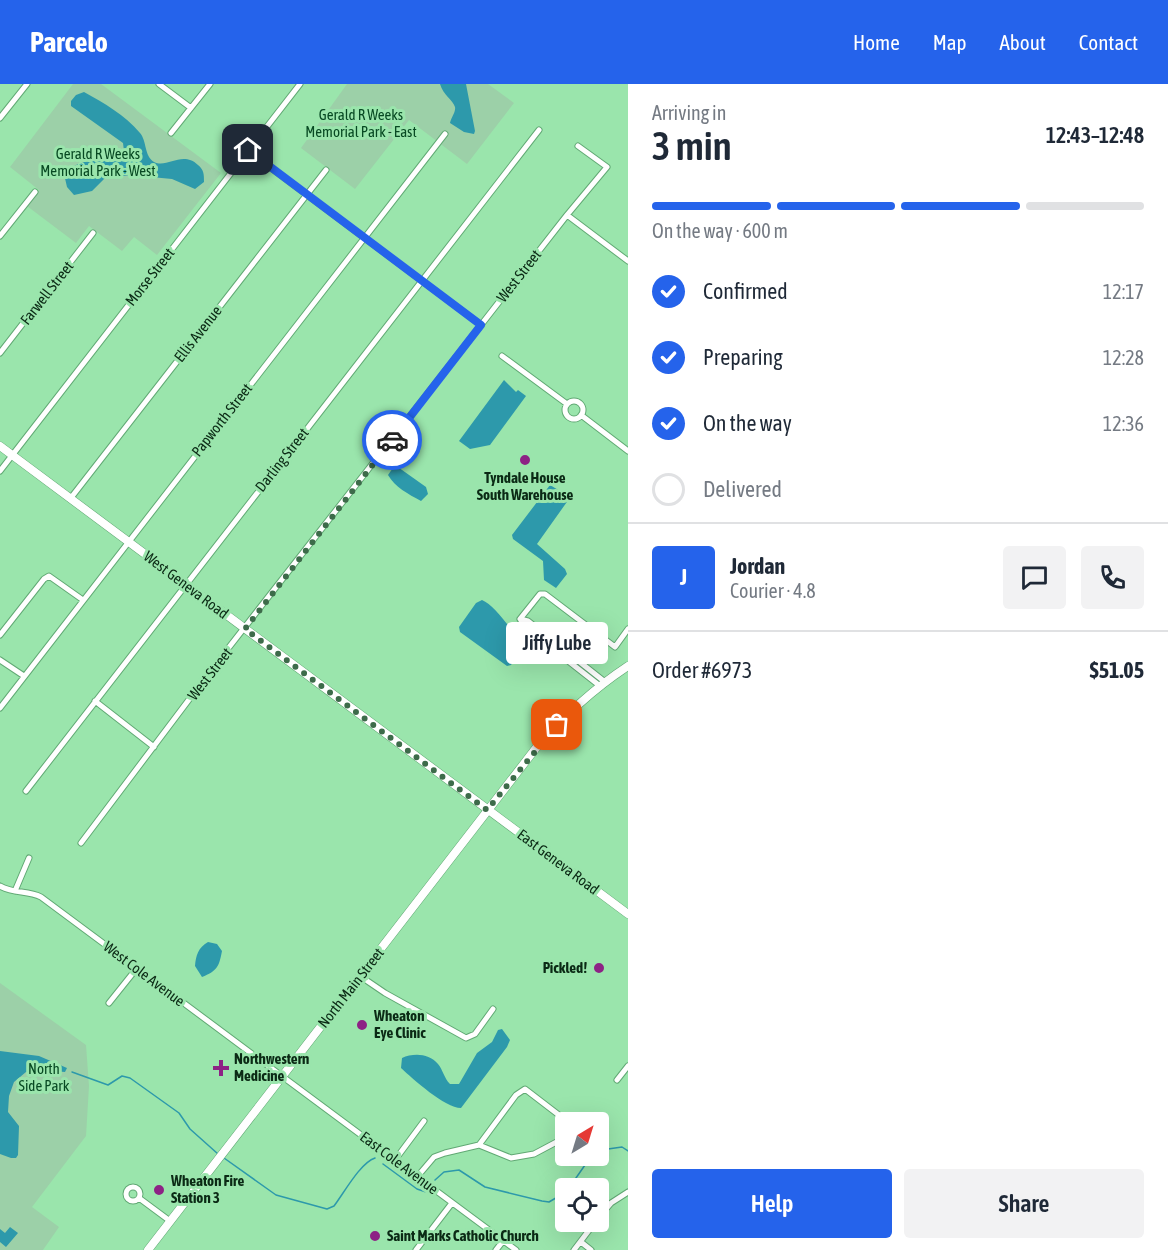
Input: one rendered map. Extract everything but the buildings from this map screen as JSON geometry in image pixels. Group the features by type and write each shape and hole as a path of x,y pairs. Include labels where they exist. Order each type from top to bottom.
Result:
{"main road":[{"name":"West Geneva Road","path":"0,446 487,810"},
{"name":"North Main Street","path":"148,1250 487,810 557,725 603,684 628,666"},
{"name":"East Geneva Road","path":"487,810 628,914"}],"street":[{"path":"0,118 27,84"},
{"path":"159,84 191,108"},
{"path":"171,133 210,84"},
{"name":"Morse Street","path":"0,471 300,84"},
{"name":"Darling Street","path":"26,791 539,130"},
{"name":"Papworth Street","path":"0,708 445,134"},
{"name":"West Street","path":"81,843 212,669 567,215 607,168 578,146"},
{"path":"248,150 481,325"},
{"name":"Ellis Avenue","path":"70,498 326,170"},
{"path":"0,236 35,192"},
{"path":"567,215 628,261"},
{"name":"Farwell Street","path":"0,353 93,233"},
{"path":"502,356 567,404"},
{"path":"572,401 580,404 583,410 581,415 573,419 568,417 564,412 567,404 572,401"},
{"path":"581,415 628,451"},
{"path":"0,634 44,579 49,576 83,600"},
{"path":"603,684 528,621 520,620 540,594 544,594 615,647 628,629"},
{"path":"0,660 24,676"},
{"path":"96,701 154,747"},
{"path":"15,891 29,858"},
{"name":"West Cole Avenue","path":"0,886 41,897 282,1076"},
{"path":"109,1003 137,968"},
{"path":"360,976 385,993 466,1038 475,1034 493,1009"},
{"path":"617,1080 628,1066"},
{"name":"East Cole Avenue","path":"282,1076 516,1250"},
{"path":"479,1145 516,1095 525,1089 555,1112"},
{"path":"395,1160 424,1121"},
{"path":"417,1177 437,1156 479,1145 511,1158 534,1154 555,1143"},
{"path":"609,1205 628,1192"},
{"path":"139,1198 170,1221"},
{"path":"416,1250 452,1203"},
{"path":"574,1250 588,1232"},
{"path":"496,1250 503,1241"},
{"path":"581,1242 591,1250"}],"green space":[{"name":"Gerald R Weeks Memorial Park - West","path":"73,84 101,84 221,173 157,255 134,237 122,251 89,226 76,243 27,206 39,190 10,167"},
{"name":"Gerald R Weeks Memorial Park - East","path":"347,84 488,84 514,103 467,164 409,120 355,189 301,148"},
{"name":"North Side Park","path":"0,983 86,1045 89,1086 86,1136 32,1207 59,1227 43,1250 0,1250"}],"water":[{"path":"440,84 466,84 474,134 464,132 450,123 455,107"},
{"path":"84,92 114,110 134,127 142,136 149,156 154,162 159,164 180,159 192,161 203,170 204,182 195,189 172,179 130,175 105,178 92,191 74,195 67,187 64,174 83,162 119,158 124,151 123,143 71,106 71,101 76,95"},
{"path":"504,380 516,392 518,390 526,396 490,445 470,449 459,441"},
{"path":"395,465 426,487 428,494 421,501 402,490 388,475"},
{"path":"550,485 569,499 537,544 565,569 567,574 556,588 544,580 543,561 513,539 512,535"},
{"path":"482,600 498,613 524,644 511,665 507,666 460,632 459,627 476,603"},
{"path":"208,942 217,944 222,951 216,968 202,977 195,966 196,958 200,949"},
{"path":"502,1029 510,1040 507,1047 461,1108 454,1107 438,1098 401,1068 402,1058 411,1055 426,1056 438,1064 450,1084 459,1084 477,1053 492,1042 498,1030"},
{"path":"0,1051 39,1056 67,1068 65,1072 41,1070 26,1072 14,1082 9,1096 8,1112 19,1126 16,1158 0,1154"},
{"path":"10,1227 18,1233 6,1247 0,1242 0,1229 5,1233"}],"waterway":[{"path":"72,1072 108,1085 122,1076 130,1078 179,1113 190,1129 218,1154"},
{"path":"609,1149 622,1147 628,1151"},
{"path":"224,1158 276,1195 327,1209 334,1206 358,1172 375,1158"},
{"path":"383,1164 417,1189 426,1192"},
{"path":"576,1178 584,1166"},
{"path":"435,1180 444,1172 459,1170 485,1187 542,1201 549,1202 555,1198"}],"way so far":[{"path":"392,440 245,629 487,810 557,725"}],"place":[{"name":"Tyndale House South Warehouse","path":"525,460"},
{"name":"Jiffy Lube","path":"557,725"},
{"name":"Pickled!","path":"599,968"},
{"name":"Wheaton Eye Clinic","path":"362,1025"},
{"name":"Northwestern Medicine","path":"221,1068"},
{"name":"Wheaton Fire Station 3","path":"159,1190"},
{"name":"Saint Marks Catholic Church","path":"375,1236"}],"route":[{"path":"248,150 481,325 392,440"}]}
